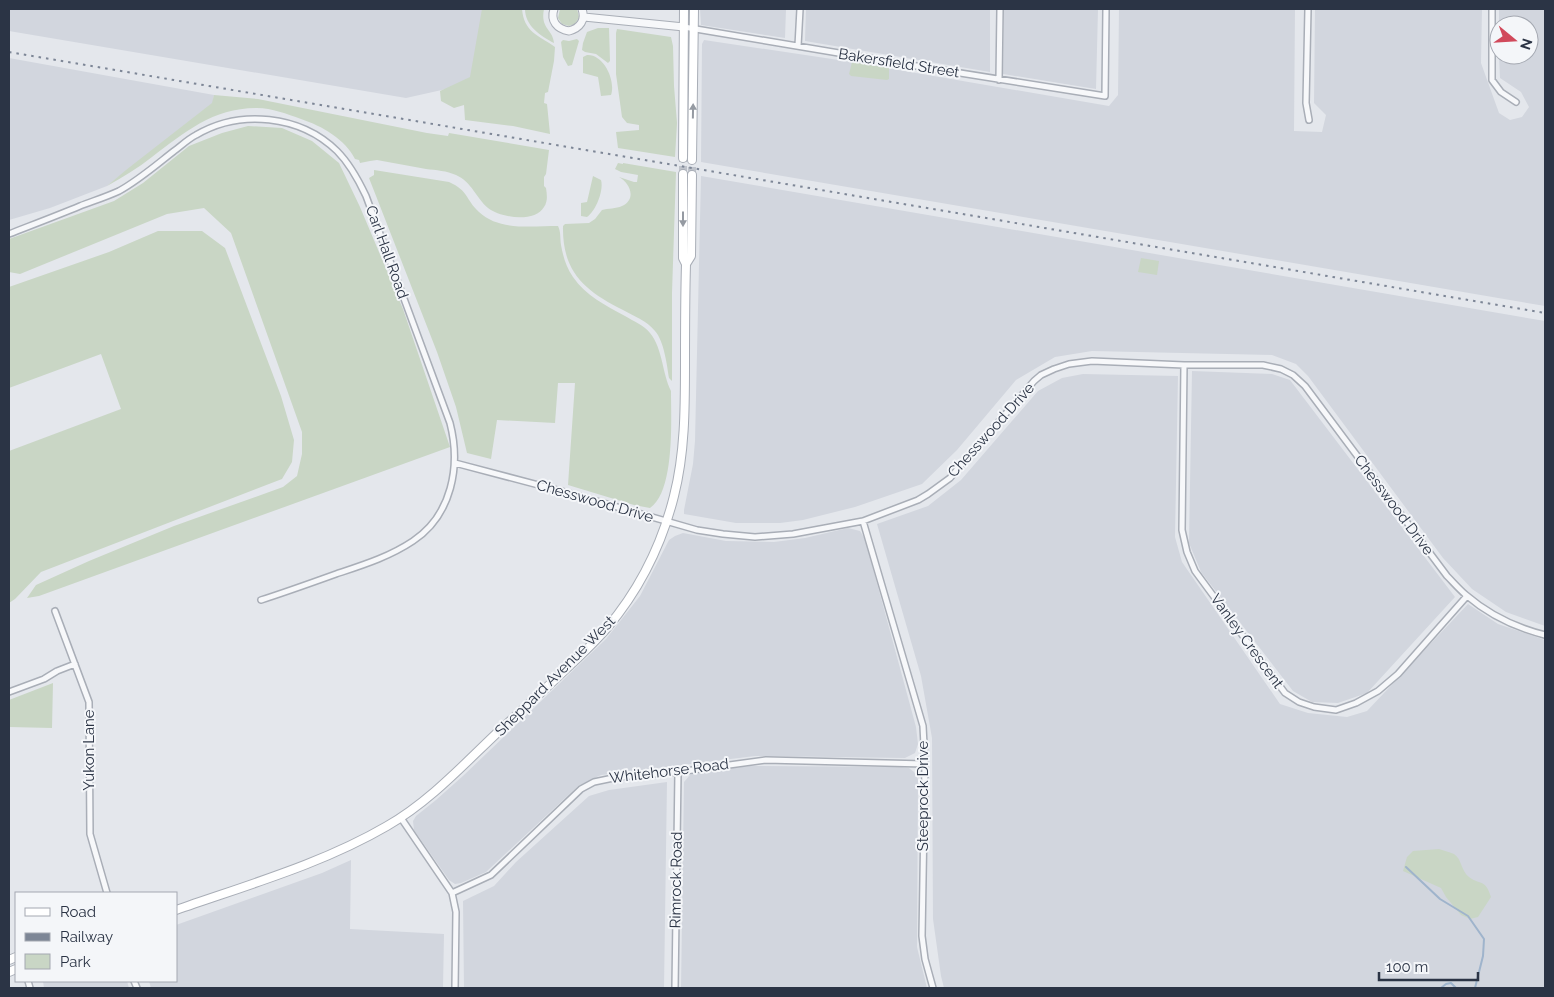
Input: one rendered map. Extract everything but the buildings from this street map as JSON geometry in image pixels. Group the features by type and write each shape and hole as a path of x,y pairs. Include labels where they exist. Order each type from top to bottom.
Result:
{"main road":[{"path":"683,158 684,9"},
{"path":"692,160 694,9"},
{"name":"Sheppard Avenue West","path":"178,909 313,862 355,844 401,818 459,770 606,629 641,579 666,522 680,460 685,408 686,264 683,258 683,174"},
{"name":"Sheppard Avenue West","path":"686,264 691,256 692,176"}],"street":[{"path":"554,9 552,13 555,24 563,30 574,30 582,23 584,17 582,9"},
{"path":"798,46 800,9"},
{"path":"999,80 1000,9"},
{"name":"Bakersfield Street","path":"684,26 999,80 1105,96 1106,9"},
{"path":"1308,9 1306,103 1309,120"},
{"path":"1492,9 1492,80 1501,92 1516,102"},
{"path":"584,17 684,26"},
{"name":"Carl Hall Road","path":"9,234 117,192 142,176 194,136 221,124 239,120 258,119 282,122 307,131 330,145 353,171 366,196 450,423 455,447 455,464 450,489 443,507 430,526 413,541 373,562 261,600"},
{"name":"Chesswood Drive","path":"455,464 564,492 697,530 755,537 793,534 863,521 918,500 945,482 1034,381 1041,375 1054,369 1069,364 1092,362 1263,365 1281,369 1293,375 1305,386 1447,576 1466,596 1511,623 1545,634"},
{"name":"Vanley Crescent","path":"1184,365 1182,530 1187,552 1195,571 1285,693 1299,702 1314,707 1336,710 1356,703 1378,691 1398,674 1466,596"},
{"name":"Steeprock Drive","path":"863,521 920,715 924,735 922,936 925,960 934,988"},
{"name":"Yukon Lane","path":"55,611 88,702 90,828 94,852 107,892"},
{"path":"9,692 74,664"},
{"name":"Whitehorse Road","path":"452,894 490,875 581,789 588,784 602,780 766,760 925,764"},
{"name":"Rimrock Road","path":"675,988 678,772"},
{"path":"401,818 452,894 456,912 455,988"}],"shaded area":[{"path":"9,9 485,9 473,83 406,98 9,31"},
{"path":"700,9 786,9 785,38 701,25"},
{"path":"806,9 990,9 990,72 805,41"},
{"path":"1004,9 1098,9 1096,89 1003,74"},
{"path":"1119,9 1295,9 1294,131 1322,132 1326,115 1314,103 1315,9 1482,9 1481,63 1499,113 1510,120 1522,117 1529,107 1521,92 1500,78 1499,65 1539,65 1539,15 1499,15 1499,9 1545,9 1545,306 701,162 702,44 704,40 852,62 1109,106 1118,95"},
{"path":"9,58 214,95 213,103 107,186 50,208 9,220"},
{"path":"701,176 1545,321 1545,626 1506,612 1472,589 1443,558 1308,376 1296,364 1272,355 1092,351 1055,357 1016,380 957,450 922,484 855,507 803,520 780,523 736,523 684,514 695,441"},
{"path":"1192,371 1272,374 1290,380 1455,597 1367,693 1338,703 1312,702 1293,691 1201,572 1189,543"},
{"path":"1083,374 1178,376 1175,537 1182,562 1280,704 1308,713 1347,717 1367,711 1468,604 1498,624 1545,640 1545,988 944,988 933,919 932,738 921,676 877,524 928,506 961,480 1038,391 1062,378"},
{"path":"848,528 860,531 865,539 916,727 918,744 915,753 905,758 755,756 601,775 578,786 486,872 461,883 455,884 449,880 414,830 413,821 416,816 464,775 606,639 640,596 669,540 683,533 726,541 774,542 805,538"},
{"path":"750,766 900,767 909,768 914,772 918,779 917,947 927,988 681,988 684,782 690,775 695,773"},
{"path":"667,782 664,988 464,988 463,901 494,886 516,862 589,796 609,790"},
{"path":"351,860 350,929 444,934 443,988 151,988 149,982 178,982 178,924 322,873"},
{"path":"43,982 127,982 129,988 44,988"}],"green space":[{"path":"482,9 522,9 523,17 529,28 555,47 548,92 545,93 544,103 547,104 550,134 513,126 465,120 464,105 454,108 441,101 440,91 470,77"},
{"path":"525,9 544,9 545,25 554,43 535,30 528,21"},
{"path":"560,9 577,9 579,17 575,24 569,26 562,24 558,18"},
{"path":"598,28 609,28 610,61 608,63 596,54 582,50 587,32"},
{"path":"617,29 671,37 677,123 675,157 618,148 616,132 639,130 639,125 627,123 622,117 616,74"},
{"path":"577,39 579,41 572,65 568,66 563,57 561,42 563,40"},
{"path":"587,55 599,59 607,69 612,83 611,95 601,96 598,77 583,73 583,57"},
{"path":"852,62 889,68 889,79 851,76 849,74"},
{"path":"214,95 258,99 427,133 448,136 449,133 549,150 544,177 544,186 547,193 546,202 540,212 526,217 501,214 488,208 470,186 456,175 377,160 360,163 339,139 325,129 285,113 257,108 227,112 200,123 136,169 107,186 212,103"},
{"path":"248,126 282,128 312,141 339,163 360,207 403,309 450,447 39,596 27,598 36,585 89,561 174,526 283,487 297,476 302,454 302,432 231,233 204,208 167,214 20,274 9,272 9,239 114,201 143,183 189,146 222,133"},
{"path":"618,163 676,172 672,293 672,381 669,378 663,347 652,327 609,303 587,287 578,278 567,256 563,226 565,224 589,223 602,210 620,207 627,203 631,195 629,187 619,177 637,182 638,175 615,169"},
{"path":"374,170 449,182 464,192 479,212 496,222 527,227 558,226 565,261 578,284 596,300 648,330 658,346 671,391 671,436 668,471 658,499 650,508 568,485 575,383 558,383 555,423 497,420 491,459 467,453 456,407 437,352 369,178 374,175"},
{"path":"593,176 601,180 600,195 590,214 587,217 581,216 581,203 587,202"},
{"path":"158,231 202,231 225,248 281,396 294,440 292,462 282,479 41,572 9,603 9,451 121,409 101,354 9,388 9,287 109,252"},
{"path":"1141,258 1159,261 1157,275 1138,272"},
{"path":"53,683 52,728 9,727 9,700"},
{"path":"1439,849 1457,856 1464,872 1473,880 1487,887 1491,897 1478,917 1470,919 1461,915 1441,888 1403,871 1407,857 1413,851"}],"waterway":[{"path":"1406,867 1440,899 1468,916 1484,939 1483,956 1475,988"},
{"path":"1441,988 1451,983 1456,988"}],"tunnel":[{"path":"683,158 683,174"},
{"path":"692,160 692,175"}],"railway":[{"path":"9,52 1545,313"}]}
